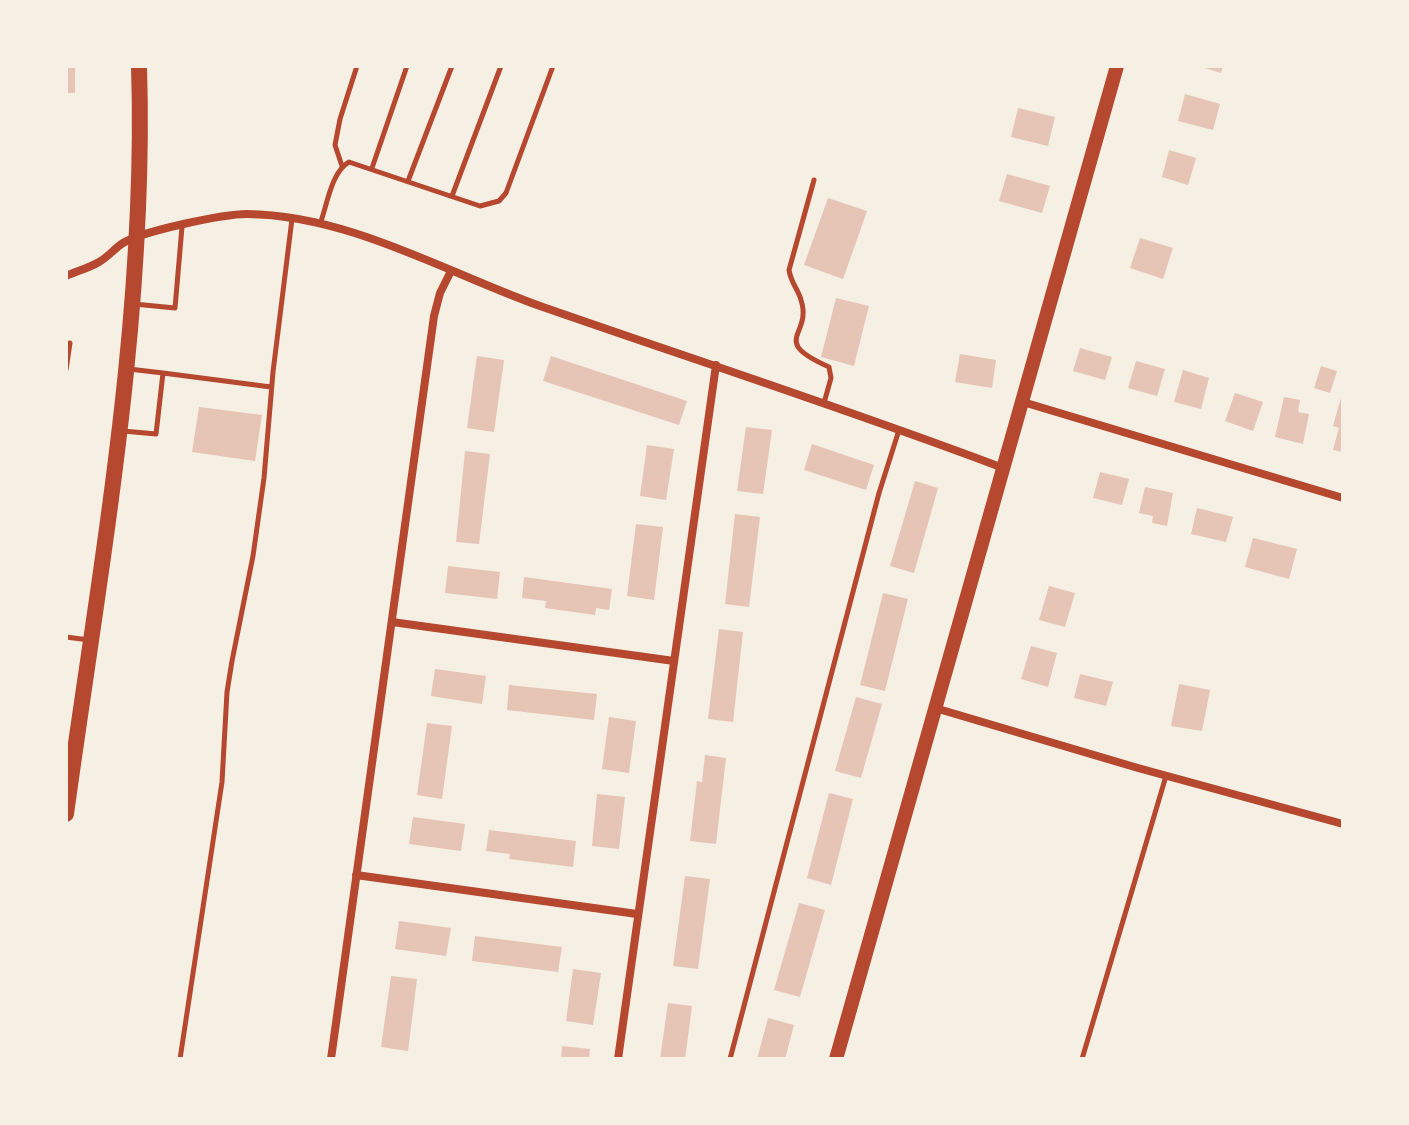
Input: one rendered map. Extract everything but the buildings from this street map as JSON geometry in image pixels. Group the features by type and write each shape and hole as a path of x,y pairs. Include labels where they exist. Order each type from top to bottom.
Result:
{"main road":[{"path":"66,814 127,369 138,237 139,66"}],"street":[{"path":"836,1059 1117,66"},
{"path":"66,276 100,261 124,243 138,237 213,217 244,214 292,219 360,235 537,305 899,429 1003,468"},
{"path":"331,1059 434,316 440,293 451,271"},
{"path":"618,1059 716,365"},
{"path":"1023,402 1343,498"},
{"path":"392,622 674,661"},
{"path":"935,708 1343,824"},
{"path":"356,875 637,914"}],"lane":[{"path":"320,225 342,166 335,145 357,66"},
{"path":"372,168 407,66"},
{"path":"408,181 452,66"},
{"path":"452,196 501,66"},
{"path":"342,166 356,163 480,206 491,205 506,193 553,66"},
{"path":"814,180 789,270 803,312 796,339 799,349 806,357 829,367 831,378 824,403"},
{"path":"180,1059 222,782 227,692 253,556 264,478 271,387 292,219"},
{"path":"133,304 175,308 182,227"},
{"path":"66,344 70,343 66,370"},
{"path":"127,369 271,387"},
{"path":"119,430 156,434 163,373"},
{"path":"730,1059 879,493 899,429"},
{"path":"66,637 90,640"},
{"path":"1082,1059 1166,775"}]}
